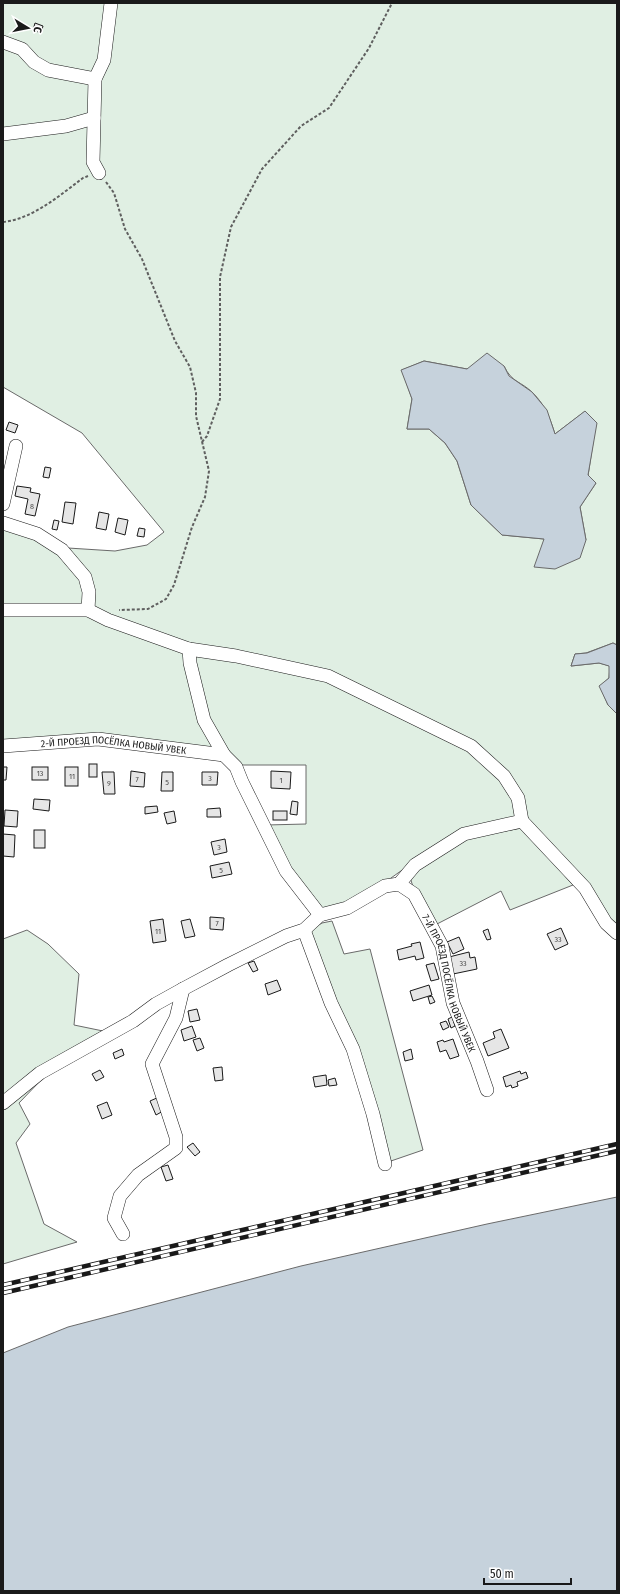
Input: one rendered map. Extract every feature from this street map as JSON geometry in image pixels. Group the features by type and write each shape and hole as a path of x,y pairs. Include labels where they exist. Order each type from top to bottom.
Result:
{"street":[{"path":"99,173 93,162 95,80 104,60 111,3"},
{"path":"3,42 22,49 34,62 48,70 95,80"},
{"path":"3,134 66,126 94,118"},
{"path":"3,504 16,446"},
{"path":"3,523 37,534 62,550 85,577 88,592 88,610"},
{"path":"3,610 88,610 108,620 189,649 236,656 328,676 471,746 504,776 518,798 522,821 585,888 606,923 617,933"},
{"path":"189,649 190,663 204,720 224,755 236,767 286,871 320,915"},
{"name":"2-Й ПРОЕЗД ПОСЁЛКА НОВЫЙ УВЕК","path":"3,746 98,739 224,755"},
{"path":"3,1103 40,1073 133,1021 156,1004 183,989 286,936 304,930 320,915 347,908 385,886 399,884 415,865 464,834 509,822 522,821"},
{"name":"7-Й ПРОЕЗД ПОСЁЛКА НОВЫЙ УВЕК","path":"399,884 414,894 442,946 453,1003 477,1061 487,1090"},
{"path":"304,930 331,1003 353,1049 373,1114 384,1164"},
{"path":"123,1234 114,1218 120,1196 138,1175 176,1148 176,1137 152,1064 176,1018 183,989"}],"path":[{"path":"202,442 207,436 220,399 220,277 231,227 262,168 301,126 329,108 369,48 392,3"},
{"path":"3,222 15,221 22,218 41,208 83,178 99,173 114,193 125,228 142,259 175,341 190,367 196,393 196,416 209,471 205,497 192,527 174,585 166,599 148,609 115,611"}],"green space":[{"path":"3,3 617,3 617,645 613,643 586,653 575,654 571,666 599,663 610,666 609,678 600,686 608,705 617,714 617,929 588,887 511,819 412,863 384,883 346,904 323,909 293,874 266,825 306,824 306,765 242,765 153,743 3,742 3,528 68,548 115,551 147,545 164,532 82,433 3,387","holes":["424,361 467,369 504,366 510,376 529,389 541,402 549,417 555,434 584,412 596,423 588,476 596,483 580,507 586,540 544,539 502,535 471,505 457,461 445,443 429,429 407,429 412,399 402,370"]},
{"path":"522,828 573,885 510,910 501,891 437,924 413,887 410,877 417,870 466,838"},
{"path":"332,921 344,954 370,949 423,1150 388,1162 309,931 322,923"},
{"path":"27,930 48,944 79,974 74,1025 103,1031 43,1078 19,1103 30,1124 16,1143 44,1224 77,1242 3,1264 3,939"}],"shaded area":[{"path":"487,353 504,366 509,376 532,392 547,410 555,434 585,411 597,423 588,475 596,483 580,507 586,540 580,558 555,569 534,567 544,539 502,535 471,505 457,461 445,443 429,429 407,429 412,399 401,370 424,361 467,369"},
{"path":"613,643 617,645 617,714 608,705 599,686 609,678 609,666 599,663 571,666 575,654 587,653"},
{"path":"617,1197 617,1591 3,1591 3,1353 68,1327 301,1266 487,1224"}],"building":[{"path":"35,23 43,26 41,33 33,30"},
{"path":"9,422 18,425 15,433 6,430"},
{"path":"45,467 51,468 49,478 43,477"},
{"path":"17,486 31,488 30,492 40,494 35,516 25,514 28,499 15,496"},
{"path":"65,502 76,503 73,524 62,522"},
{"path":"99,512 109,514 106,530 96,528"},
{"path":"118,518 128,520 125,535 115,532"},
{"path":"54,520 59,521 57,530 52,529"},
{"path":"139,528 145,529 144,537 137,536"},
{"path":"89,764 97,764 97,777 89,777"},
{"path":"3,767 7,767 6,780 3,780"},
{"path":"32,767 48,767 48,780 32,780"},
{"path":"65,767 78,767 78,786 65,786"},
{"path":"131,771 145,773 144,787 130,786"},
{"path":"271,771 291,772 290,789 271,788"},
{"path":"102,772 114,772 115,794 104,794"},
{"path":"162,772 173,772 173,791 161,791"},
{"path":"202,772 218,772 217,785 202,785"},
{"path":"34,799 50,800 49,811 33,809"},
{"path":"292,801 298,802 297,815 290,814"},
{"path":"157,806 158,812 145,814 145,807"},
{"path":"220,808 221,817 207,817 207,809"},
{"path":"5,810 18,811 17,827 4,826"},
{"path":"174,811 176,822 167,824 164,813"},
{"path":"273,811 287,811 287,820 273,820"},
{"path":"34,830 45,830 45,848 34,848"},
{"path":"3,834 15,835 14,857 3,856"},
{"path":"225,839 227,852 214,855 211,842"},
{"path":"229,862 232,874 212,878 210,866"},
{"path":"210,917 224,918 223,930 210,929"},
{"path":"163,919 166,941 153,943 150,921"},
{"path":"190,919 195,936 185,938 181,921"},
{"path":"561,928 568,944 555,950 547,934"},
{"path":"488,929 491,939 487,940 483,931"},
{"path":"459,937 464,949 453,954 447,942"},
{"path":"420,942 424,958 416,960 415,956 399,960 397,950"},
{"path":"469,952 470,958 475,957 477,969 453,974 449,957"},
{"path":"254,961 258,970 253,972 248,963"},
{"path":"434,963 439,979 431,981 426,965"},
{"path":"277,980 281,990 268,995 265,984"},
{"path":"429,985 432,995 413,1001 410,991"},
{"path":"432,996 435,1002 430,1004 428,997"},
{"path":"197,1009 200,1020 190,1022 188,1011"},
{"path":"452,1017 455,1026 451,1028 448,1019"},
{"path":"446,1021 449,1027 443,1030 440,1023"},
{"path":"192,1026 196,1037 184,1041 181,1030"},
{"path":"501,1029 509,1048 488,1056 483,1043 495,1038 493,1032"},
{"path":"200,1038 204,1048 197,1051 193,1040"},
{"path":"453,1039 459,1056 450,1059 446,1050 440,1052 437,1042 443,1040 444,1042"},
{"path":"122,1049 124,1055 115,1059 113,1053"},
{"path":"411,1049 413,1059 405,1061 403,1052"},
{"path":"222,1067 223,1080 215,1081 213,1068"},
{"path":"100,1070 104,1077 96,1081 92,1074"},
{"path":"520,1071 521,1074 526,1072 528,1078 517,1082 518,1086 512,1088 511,1085 506,1087 503,1077"},
{"path":"326,1075 327,1085 315,1087 313,1077"},
{"path":"335,1078 337,1085 329,1086 328,1080"},
{"path":"159,1097 165,1110 156,1115 150,1101"},
{"path":"107,1102 112,1115 102,1119 97,1106"},
{"path":"193,1143 200,1152 195,1156 187,1147"},
{"path":"168,1165 173,1179 166,1181 161,1167"}],"railway":[{"path":"3,1285 617,1144"},
{"path":"3,1293 617,1151"}]}
